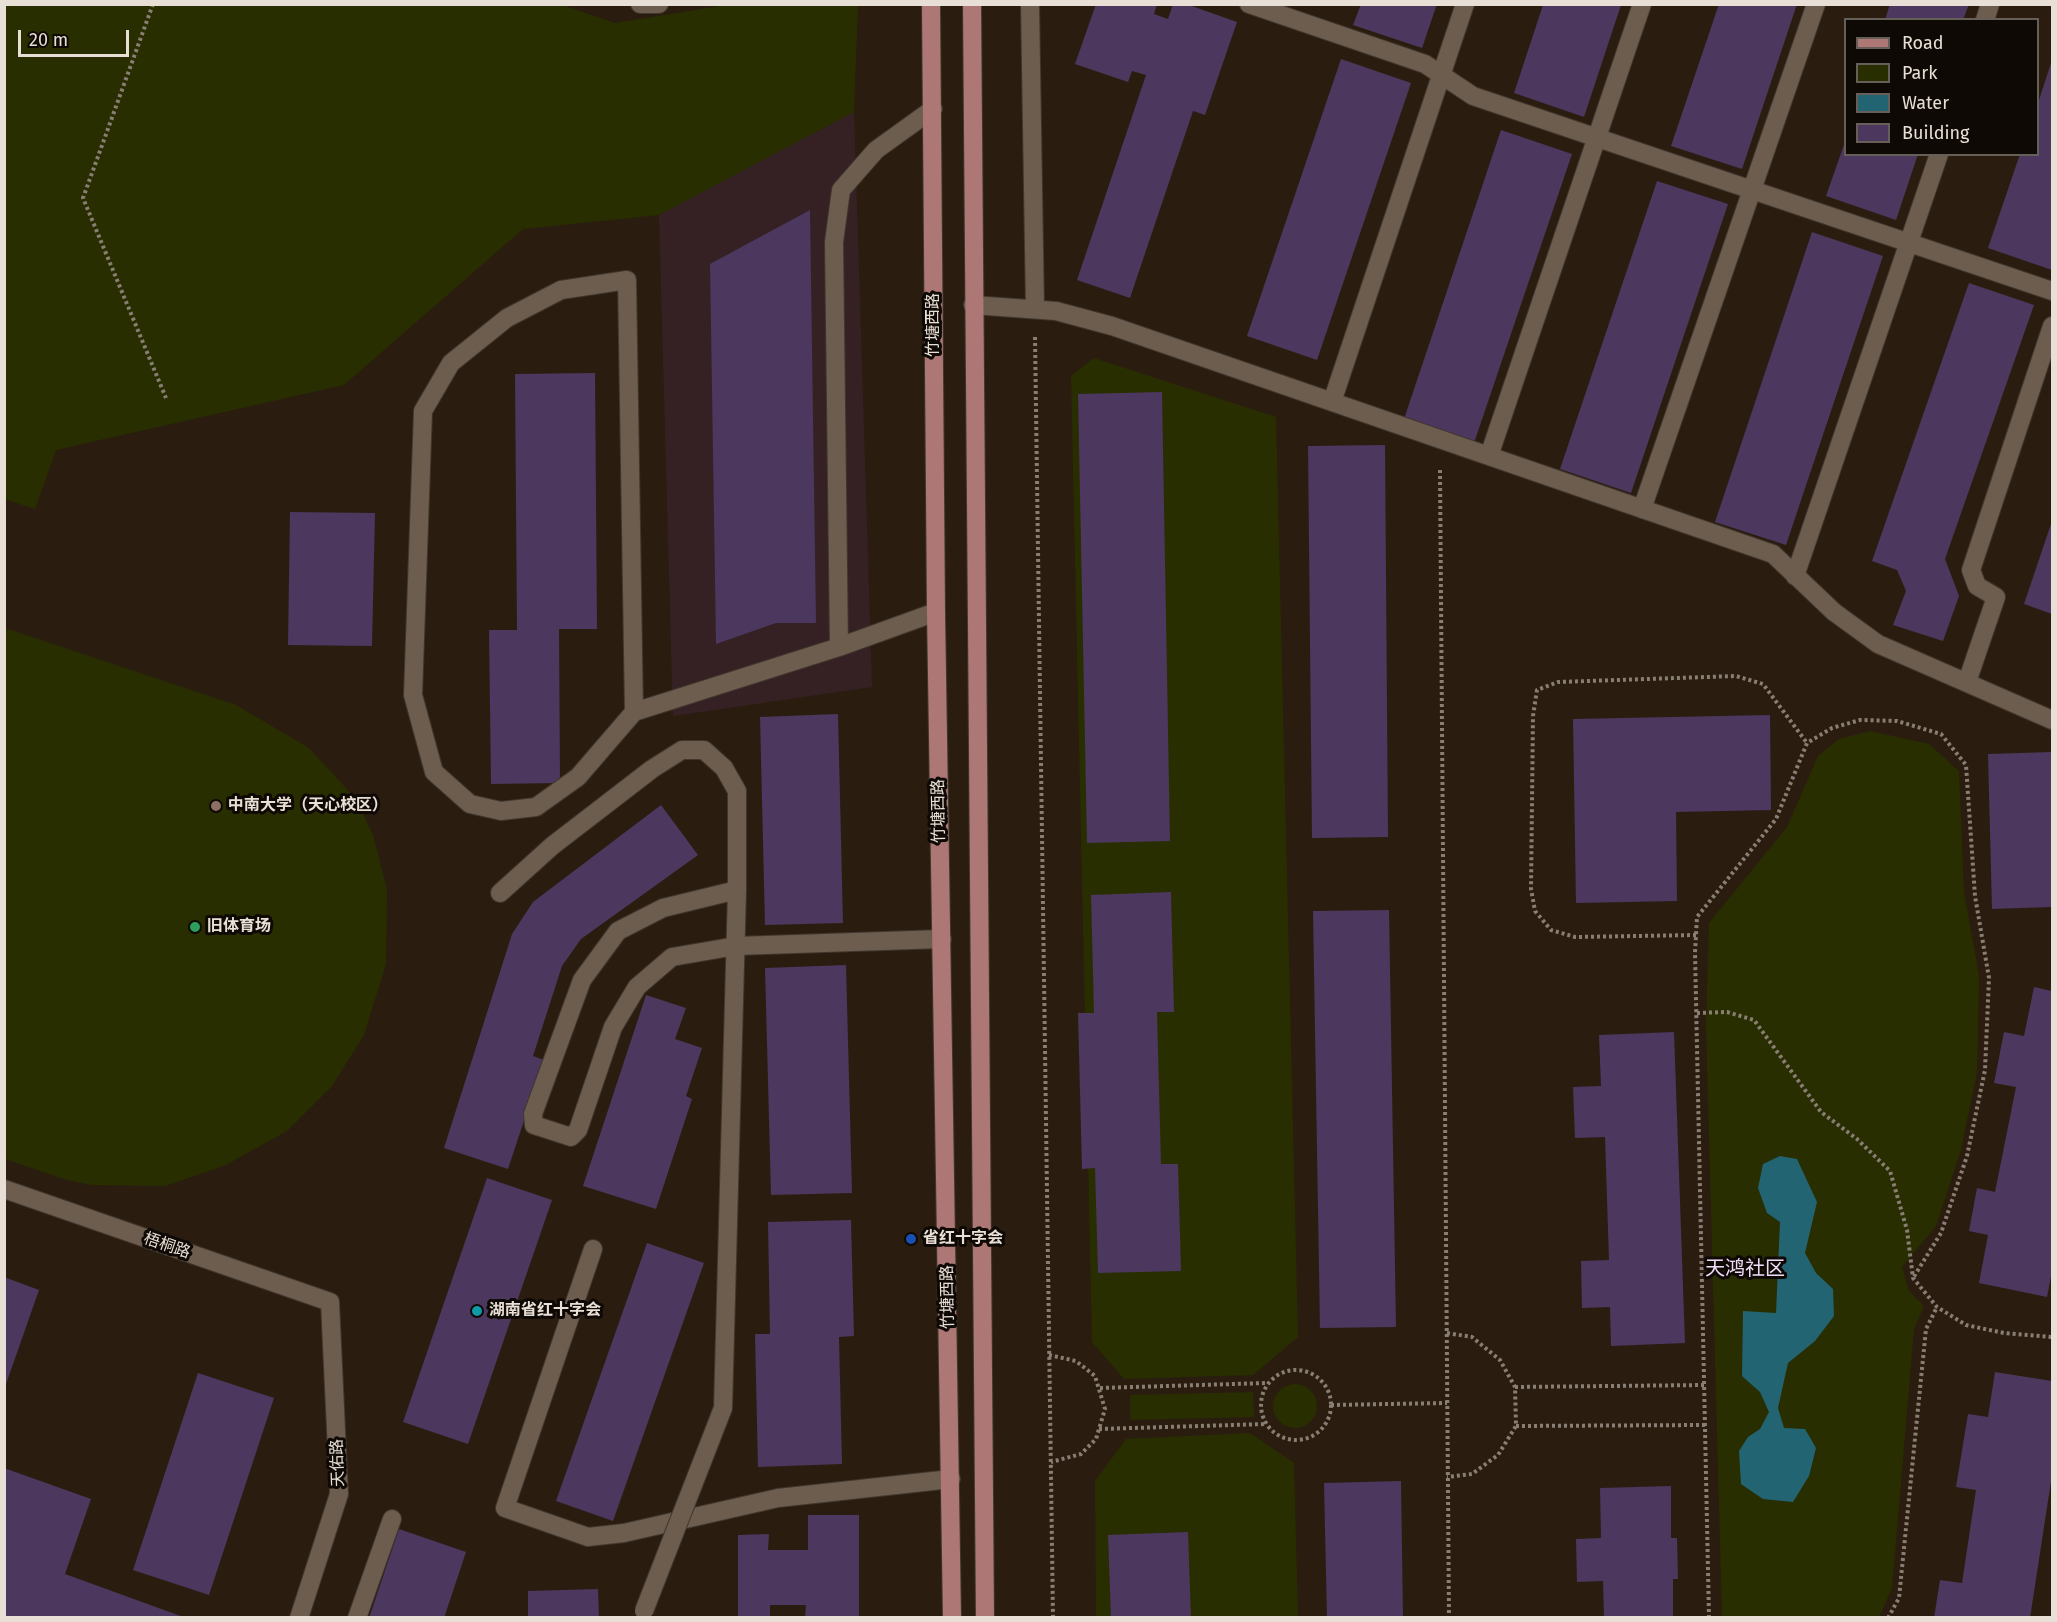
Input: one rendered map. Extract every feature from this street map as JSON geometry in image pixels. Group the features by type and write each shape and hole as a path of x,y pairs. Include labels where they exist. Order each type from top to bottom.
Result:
{"main road":[{"name":"竹塘西路","path":"931,4 936,612 952,1617"},
{"name":"竹塘西路","path":"972,4 985,1617"}],"street":[{"path":"640,4 659,4"},
{"path":"1030,4 1035,309"},
{"path":"1249,4 1425,64 1473,96 2052,291"},
{"path":"1332,402 1465,4"},
{"path":"1489,456 1642,4"},
{"path":"1642,509 1816,4"},
{"path":"839,647 834,242 842,190 876,150 933,109"},
{"path":"1795,576 1938,156"},
{"path":"634,712 627,280 561,290 507,318 451,363 423,411 413,695 434,772 470,804 501,811 536,807 578,777 634,712 839,647 936,612"},
{"path":"973,305 1056,311 1112,326 1773,554 1834,612 1878,644 2052,720"},
{"path":"1967,682 1996,597 1977,586 1971,570 2052,326"},
{"path":"500,893 552,846 652,768 682,750 704,750 724,768 737,791 736,946 723,1408 644,1614"},
{"path":"737,890 663,908 618,931 582,980 533,1114 534,1125 571,1137 578,1130 613,1027 637,987 672,957 736,946 942,939"},
{"name":"梧桐路","path":"4,1189 330,1302"},
{"path":"593,1249 505,1508 588,1537 624,1533 778,1498 951,1479"},
{"name":"天佑路","path":"299,1617 339,1494 330,1302"},
{"path":"357,1617 392,1519"}],"path":[{"path":"153,4 83,198 166,398"},
{"path":"1035,309 1053,1617"},
{"path":"1440,439 1449,1617"},
{"path":"1696,935 1575,937 1551,930 1535,911 1531,888 1533,716 1537,690 1558,682 1736,676 1763,684 1807,743"},
{"path":"1709,1617 1696,1012 1697,917 1776,819 1807,743 1832,729 1860,720 1898,721 1941,734 1966,765 1975,896 1989,978 1985,1070 1967,1156 1941,1233 1912,1278"},
{"path":"1696,1012 1727,1012 1754,1020 1821,1112 1857,1139 1890,1171 1907,1230 1912,1278 1937,1307 1966,1325 2004,1333 2052,1337"},
{"path":"1888,1617 1899,1598 1926,1329 1937,1307"},
{"path":"1447,1333 1472,1337 1500,1360 1515,1387 1516,1426 1498,1455 1472,1474 1447,1477"},
{"path":"1049,1355 1076,1360 1095,1376 1105,1409 1096,1439 1081,1454 1051,1462"},
{"path":"1290,1370 1312,1373 1327,1389 1330,1405 1326,1423 1308,1438 1284,1438 1266,1424 1261,1413 1261,1401 1268,1383 1280,1373 1290,1370"},
{"path":"1100,1388 1268,1383"},
{"path":"1515,1387 1704,1385"},
{"path":"1330,1405 1447,1402"},
{"path":"1099,1429 1266,1424"},
{"path":"1516,1426 1705,1425"}],"shaded area":[{"path":"854,112 872,687 673,716 659,215"}],"green space":[{"path":"5,5 562,5 615,23 726,5 858,5 854,112 659,215 523,229 344,385 56,450 35,509 5,499"},
{"path":"1094,358 1276,417 1298,1337 1253,1375 1124,1379 1092,1342 1071,376"},
{"name":"旧体育场","path":"5,628 236,705 309,748 356,799 373,835 387,890 386,964 364,1035 332,1086 287,1131 226,1165 165,1186 92,1185 67,1180 5,1159"},
{"path":"1870,731 1929,744 1959,771 1964,892 1979,976 1977,1072 1961,1150 1936,1226 1902,1267 1909,1291 1924,1306 1914,1329 1892,1588 1879,1617 1722,1617 1706,1026 1709,923 1787,827 1818,756 1839,739"},
{"path":"1295,1384 1310,1391 1317,1406 1310,1421 1295,1428 1280,1421 1273,1406 1280,1391"},
{"path":"1253,1392 1254,1417 1130,1420 1130,1395"},
{"path":"1250,1433 1294,1463 1298,1617 1096,1617 1095,1481 1126,1439"}],"water":[{"path":"1780,1156 1797,1159 1817,1202 1805,1253 1816,1273 1833,1289 1834,1316 1815,1341 1788,1363 1778,1408 1784,1428 1805,1429 1816,1448 1809,1476 1793,1502 1763,1499 1741,1484 1739,1451 1748,1437 1760,1429 1769,1412 1760,1392 1742,1376 1743,1311 1776,1313 1780,1222 1767,1213 1758,1188 1763,1164"}],"building":[{"path":"1096,4 1157,4 1154,14 1168,19 1173,4 1186,4 1237,22 1205,115 1193,111 1130,298 1077,280 1146,75 1132,71 1128,82 1075,64"},
{"path":"1361,4 1437,4 1422,48 1353,25"},
{"path":"1719,4 1797,4 1742,169 1671,146"},
{"path":"1890,4 1969,4 1964,18 1886,18"},
{"path":"1543,5 1621,5 1584,117 1514,93"},
{"path":"1341,59 1411,83 1317,360 1247,336"},
{"path":"2052,60 2052,270 1988,248 2019,156 2039,156 2039,100"},
{"path":"1501,130 1572,154 1474,443 1404,419"},
{"path":"1844,145 1844,156 1917,156 1896,220 1826,196"},
{"path":"1657,181 1728,204 1631,493 1560,469"},
{"path":"810,210 816,623 776,623 716,644 710,264"},
{"path":"1812,232 1883,256 1786,545 1715,522"},
{"path":"1969,283 2034,305 1945,559 1959,596 1943,641 1893,625 1906,591 1897,570 1872,561"},
{"path":"595,373 597,629 559,629 560,783 491,784 489,630 517,630 515,374"},
{"path":"1162,392 1170,841 1087,843 1078,394"},
{"path":"1385,445 1388,837 1312,838 1308,446"},
{"path":"290,512 375,513 372,646 288,645"},
{"path":"2052,521 2052,614 2024,604"},
{"path":"838,714 843,923 765,925 760,717"},
{"path":"1770,715 1771,810 1676,812 1677,901 1576,903 1573,719"},
{"path":"2052,752 2052,907 1992,909 1988,754"},
{"path":"661,805 698,855 581,939 562,966 533,1056 544,1060 508,1169 444,1148 512,934 533,902"},
{"path":"1171,892 1174,1012 1157,1012 1161,1164 1178,1164 1181,1271 1098,1273 1095,1168 1082,1169 1078,1013 1094,1013 1091,895"},
{"path":"1389,910 1396,1327 1320,1328 1313,911"},
{"path":"846,965 852,1193 771,1195 765,968"},
{"path":"2034,987 2052,991 2052,1271 2047,1297 1979,1283 1988,1235 1969,1231 1977,1188 1995,1192 2016,1087 1994,1083 2004,1032 2024,1036"},
{"path":"646,995 686,1008 675,1039 702,1048 686,1096 692,1099 656,1209 583,1186"},
{"path":"1674,1032 1685,1343 1611,1346 1610,1307 1582,1308 1581,1261 1609,1260 1605,1137 1575,1138 1573,1087 1601,1086 1599,1035"},
{"name":"湖南省红十字会","path":"487,1178 552,1200 468,1444 403,1422"},
{"path":"851,1220 854,1336 839,1337 842,1464 758,1467 755,1334 770,1334 768,1222"},
{"path":"647,1243 704,1263 613,1521 556,1501"},
{"path":"4,1277 39,1290 5,1387 4,1387"},
{"path":"1995,1372 2052,1381 2052,1475 2030,1618 1934,1618 1940,1580 1962,1583 1976,1490 1956,1487 1968,1414 1988,1417"},
{"path":"198,1373 274,1398 209,1595 133,1570"},
{"path":"4,1468 91,1499 65,1574 186,1618 4,1618"},
{"path":"1401,1481 1403,1618 1327,1618 1324,1483"},
{"path":"1671,1486 1671,1538 1677,1538 1678,1579 1673,1579 1673,1618 1604,1618 1603,1581 1577,1582 1576,1539 1601,1538 1600,1488"},
{"path":"808,1515 859,1515 859,1618 805,1618 806,1605 770,1605 770,1618 738,1618 738,1535 769,1534 768,1550 808,1550"},
{"path":"399,1529 466,1552 444,1618 369,1618"},
{"path":"1188,1532 1191,1618 1111,1618 1108,1535"},
{"path":"598,1589 599,1618 528,1618 528,1591"}],"place":[{"name":"中南大学（天心校区）","path":"216,806"},
{"name":"旧体育场","path":"195,927"},
{"name":"省红十字会","path":"911,1239"},
{"name":"湖南省红十字会","path":"477,1311"}],"district":[{"name":"天鸿社区","path":"1745,1269"}]}
